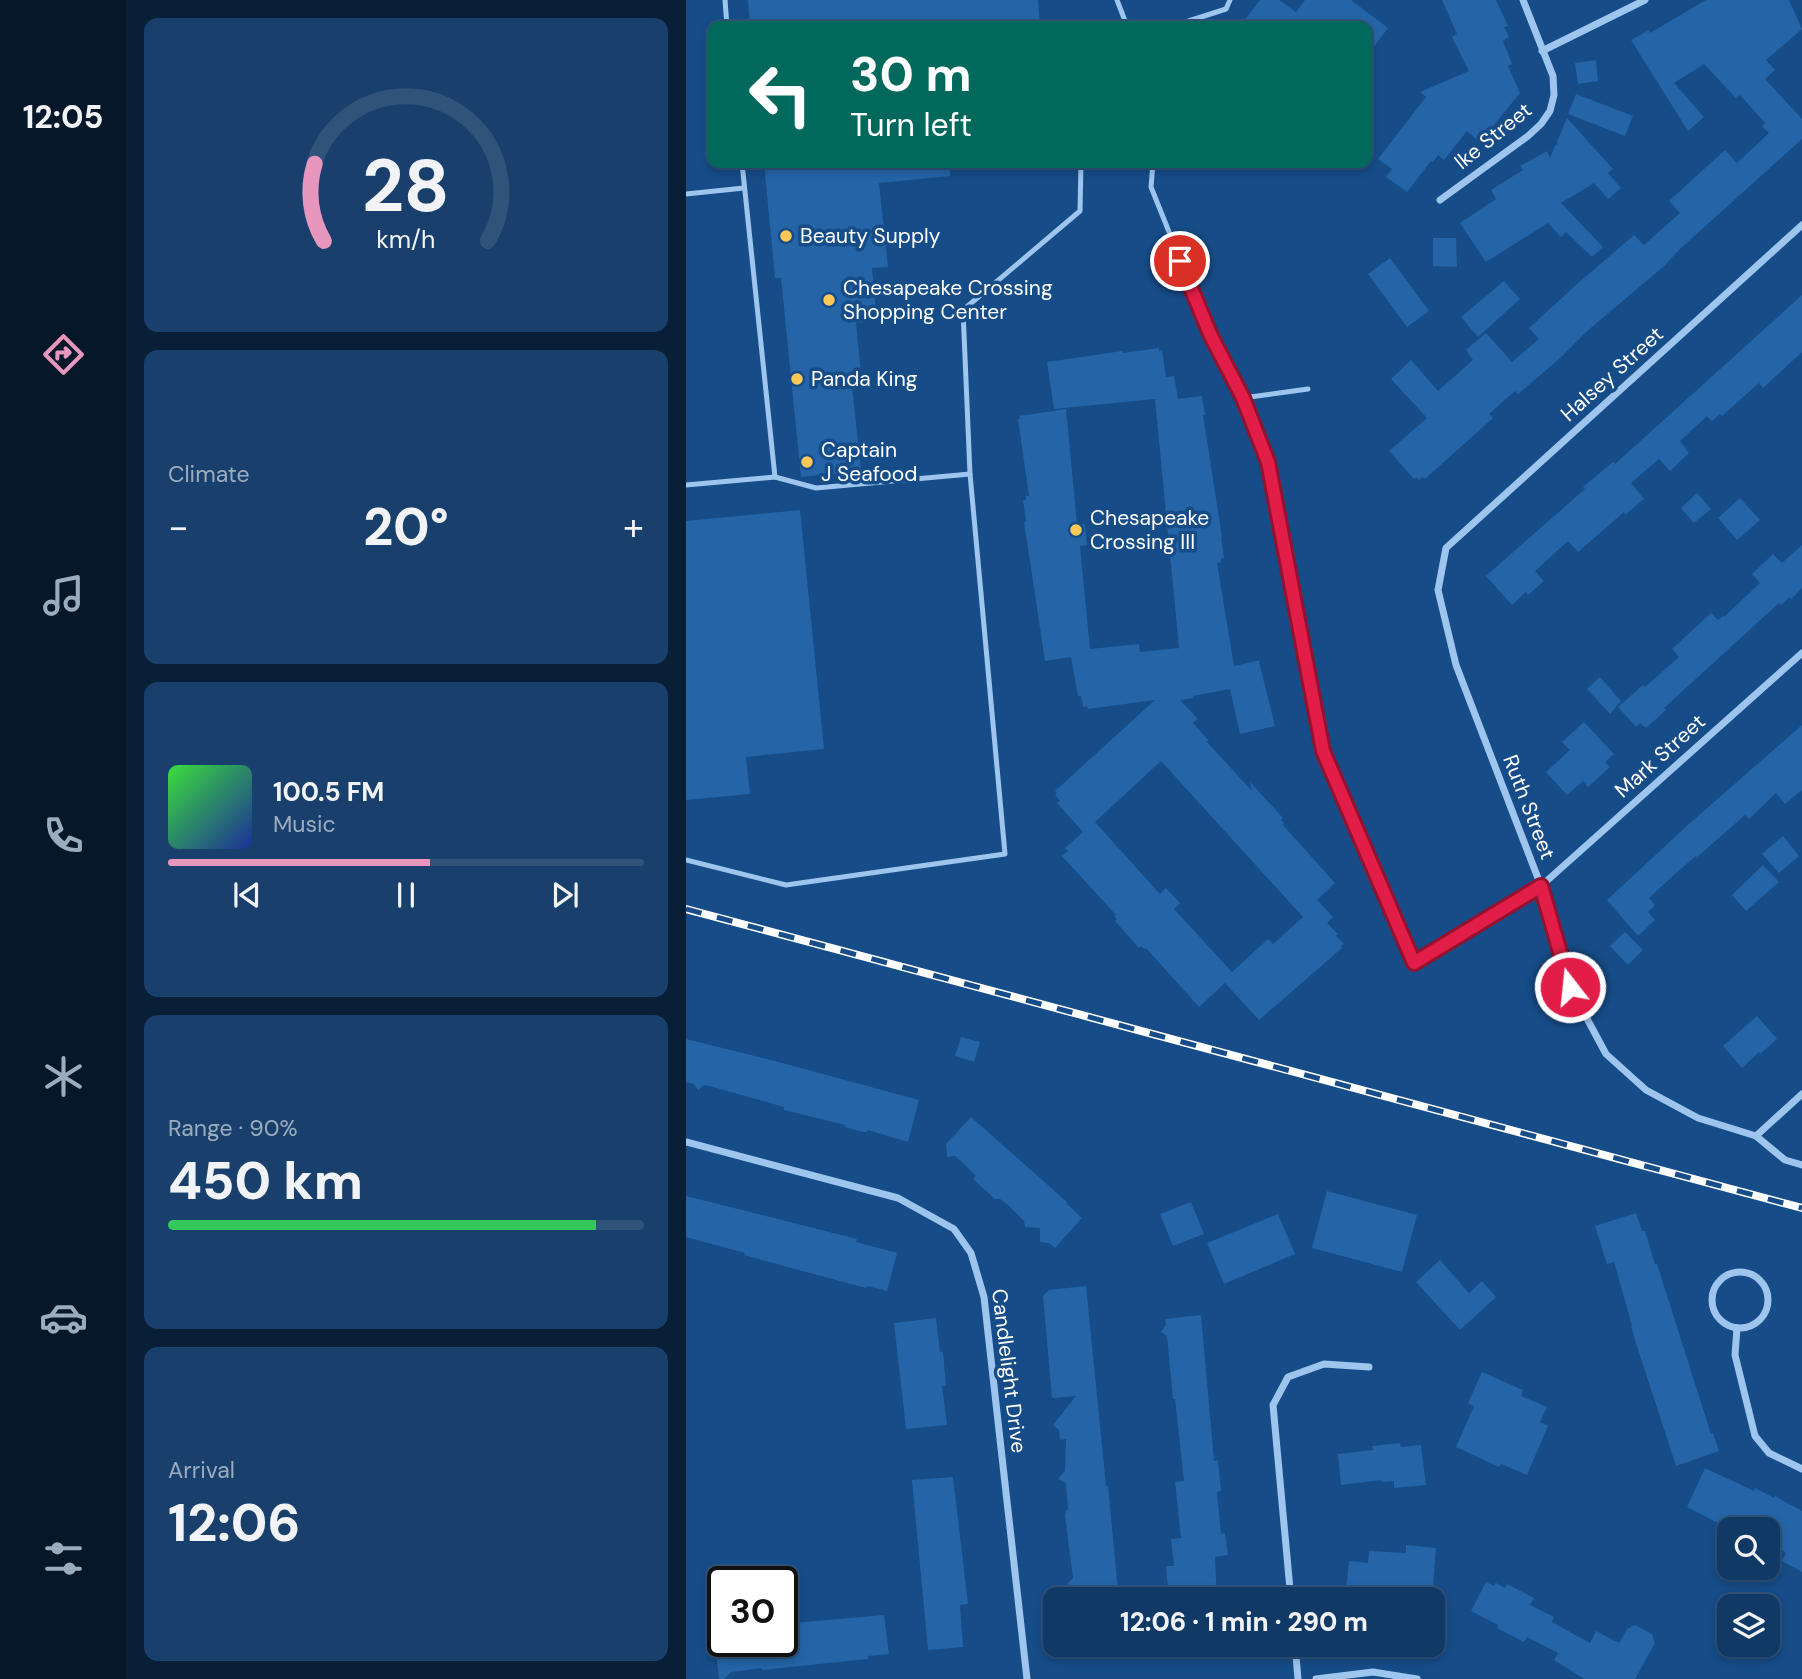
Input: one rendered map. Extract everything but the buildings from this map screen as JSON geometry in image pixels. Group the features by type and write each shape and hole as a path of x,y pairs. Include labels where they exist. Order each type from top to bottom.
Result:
{"street":[{"name":"Ike Street","path":"1440,201 1528,136 1550,111 1554,95 1553,76 1523,0"},
{"path":"1542,51 1645,0"},
{"name":"Halsey Street","path":"1446,548 1802,225"},
{"name":"Ruth Street","path":"1446,548 1438,590 1456,665 1541,886 1570,987 1606,1054 1646,1090 1698,1118 1756,1136 1785,1160 1802,1165"},
{"name":"Mark Street","path":"1541,886 1802,653"},
{"path":"1756,1136 1802,1094"},
{"name":"Candlelight Drive","path":"686,1142 898,1198 954,1229 971,1253 984,1297 1027,1679"},
{"path":"1737,1272 1755,1276 1767,1291 1768,1300 1767,1310 1762,1318 1746,1328 1737,1328 1728,1326 1715,1313 1713,1296 1721,1280 1737,1272"},
{"path":"1737,1328 1735,1355 1755,1436 1769,1453 1802,1469"},
{"path":"1290,1587 1273,1405 1288,1377 1324,1364 1369,1367"},
{"path":"1296,1657 1298,1679"},
{"path":"1317,1679 1373,1672 1418,1679"}],"lane":[{"path":"724,0 726,21"},
{"path":"1117,0 1125,21"},
{"path":"1189,21 1226,9 1230,0"},
{"path":"742,168 775,477"},
{"path":"686,860 786,885 1004,855 970,474 963,310 1080,211 1081,168"},
{"path":"1153,168 1151,187 1210,334 1243,398 1268,462 1323,751 1414,963 1541,886"},
{"path":"686,194 744,188"},
{"path":"1243,398 1308,389"},
{"path":"686,485 775,477 816,488 970,474"}],"railway":[{"path":"686,909 1802,1208"}],"place":[{"name":"Beauty Supply","path":"786,236"},
{"name":"Chesapeake Crossing Shopping Center","path":"829,300"},
{"name":"Panda King","path":"797,379"},
{"name":"Captain J Seafood","path":"807,462"},
{"name":"Chesapeake Crossing III","path":"1076,530"}],"route":[{"path":"1180,261 1210,334 1243,398 1268,462 1323,751 1414,963 1541,886 1570,987"}]}
